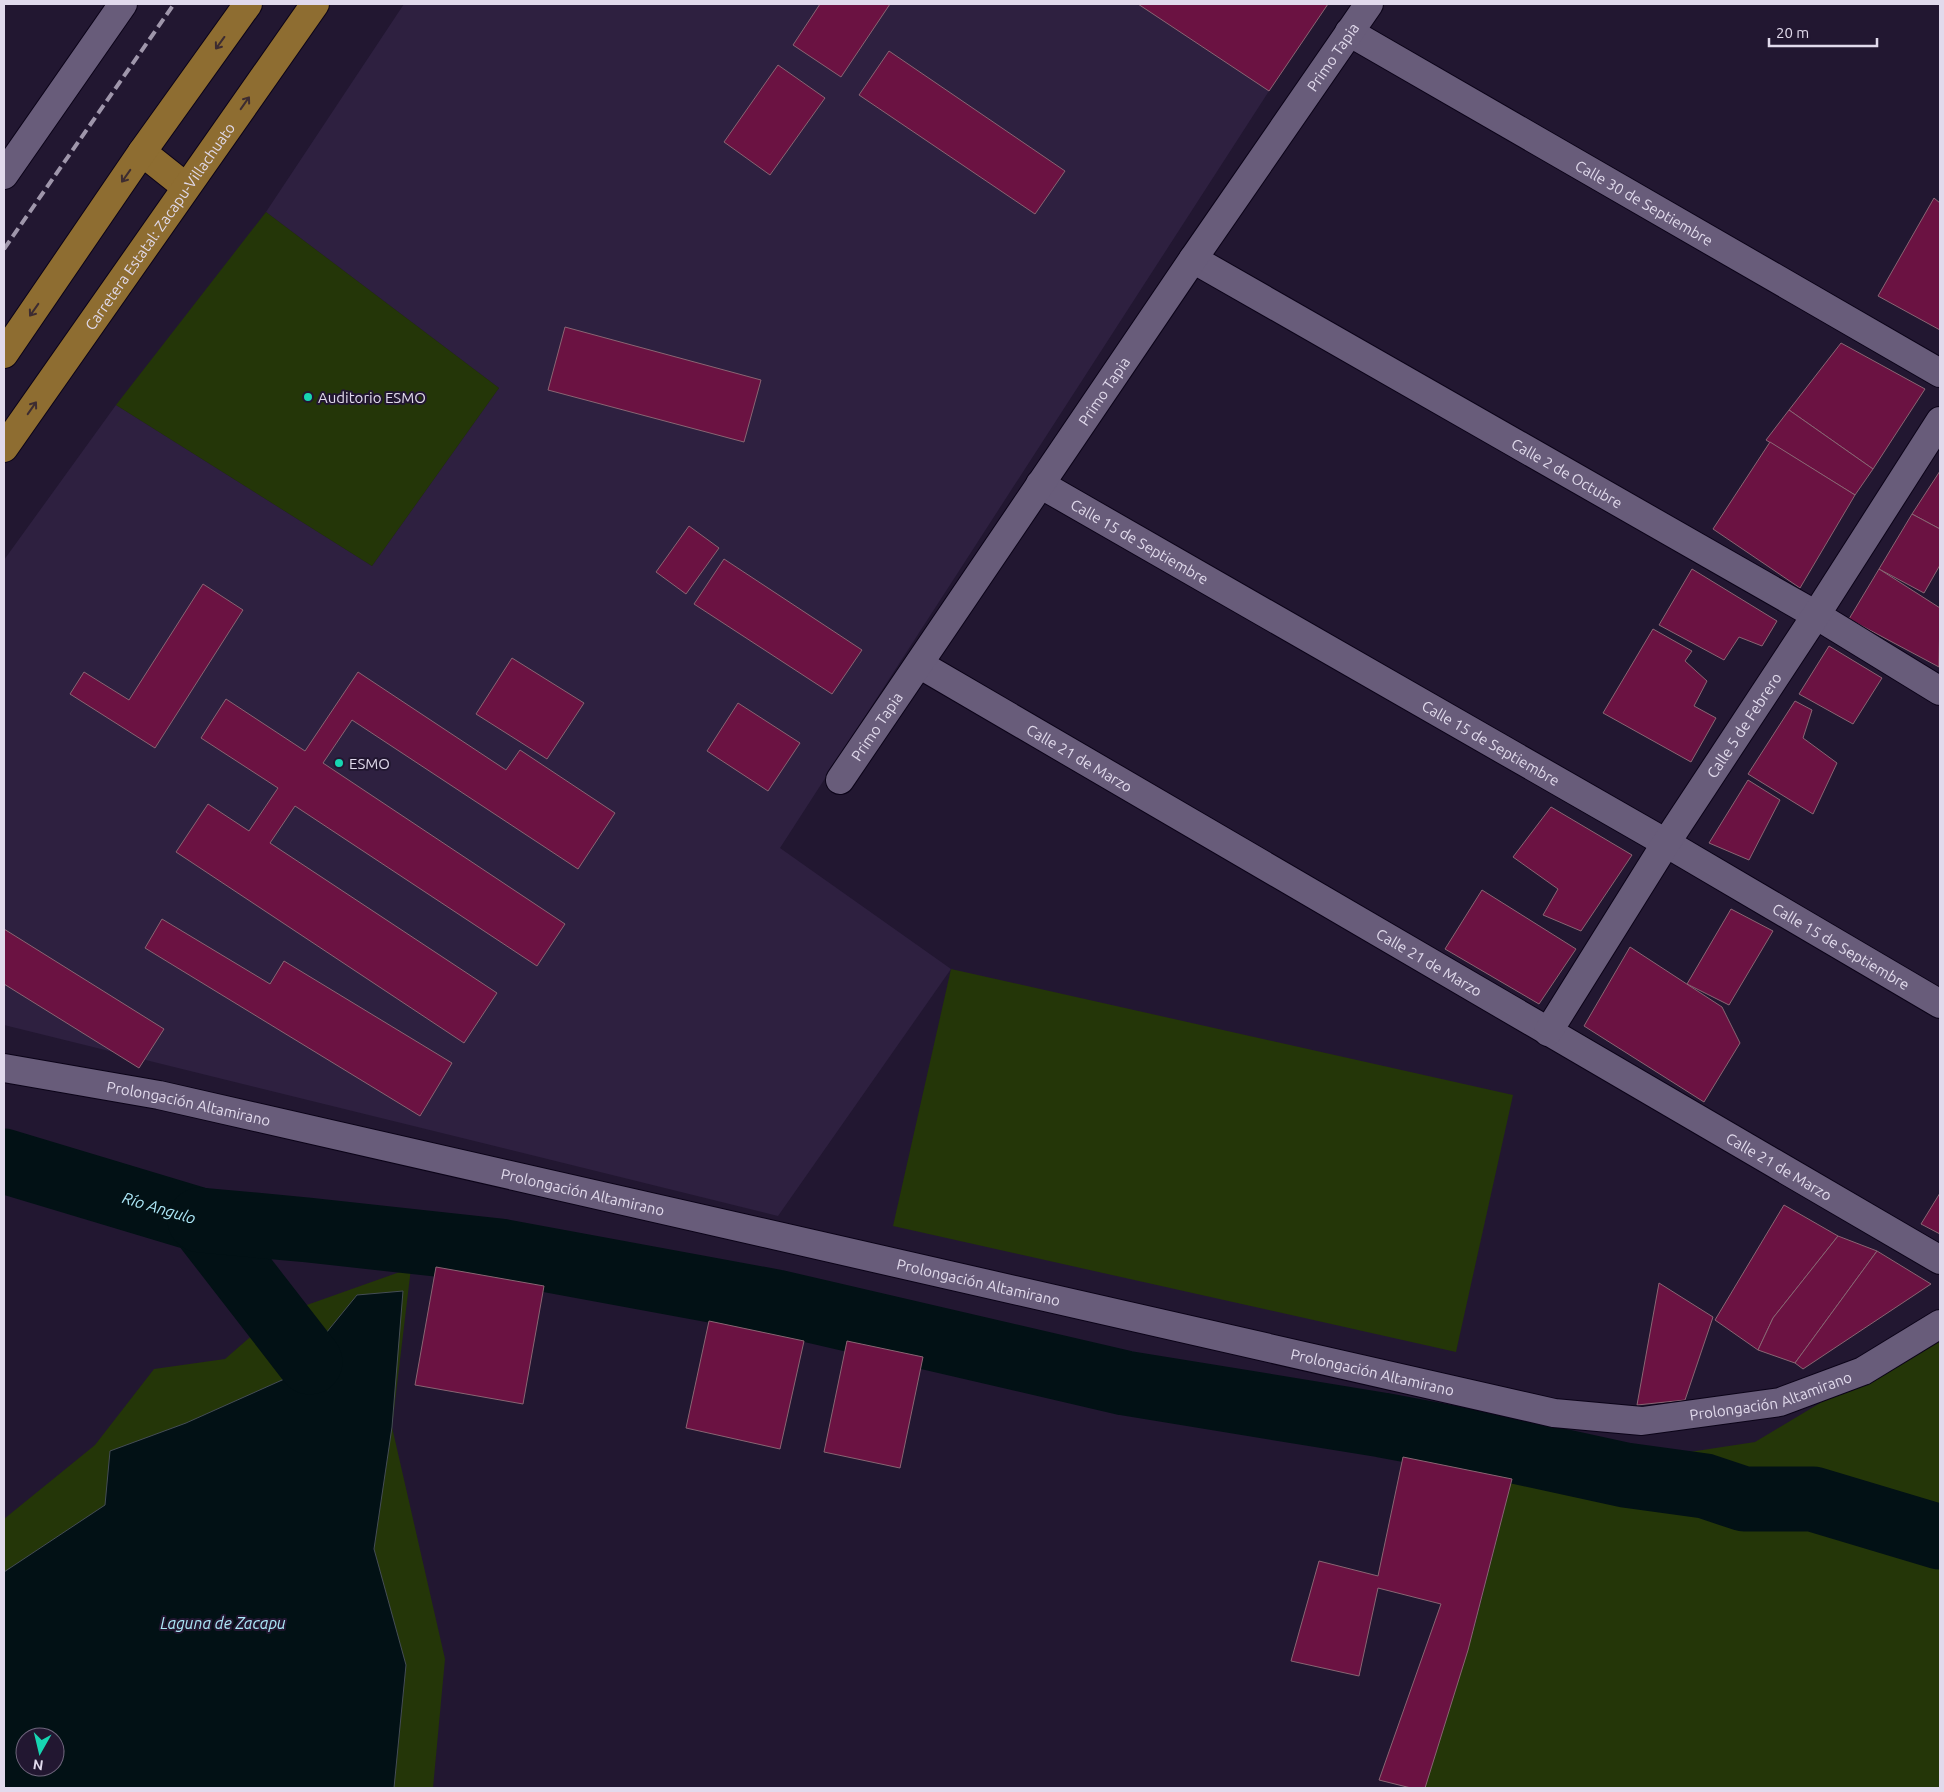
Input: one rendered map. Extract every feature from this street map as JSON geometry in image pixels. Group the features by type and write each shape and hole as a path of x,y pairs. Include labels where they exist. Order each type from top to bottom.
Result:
{"main road":[{"path":"4,354 142,152 248,4"},
{"name":"Carretera Estatal: Zacapu-Villachuato","path":"4,448 315,4"},
{"path":"142,152 186,187"}],"street":[{"path":"4,175 123,4"},
{"name":"Primo Tapia","path":"840,780 1193,259 1369,4"},
{"name":"Calle 30 de Septiembre","path":"1349,32 1940,374"},
{"name":"Calle 2 de Octubre","path":"1193,259 1816,615 1940,691"},
{"name":"Calle 5 de Febrero","path":"1548,1032 1666,843 1816,615 1940,421"},
{"name":"Calle 15 de Septiembre","path":"1040,484 1666,843 1940,1004"},
{"name":"Calle 21 de Marzo","path":"919,664 1940,1260"},
{"name":"Prolongación Altamirano","path":"4,1068 168,1098 1554,1413 1642,1422 1780,1402 1863,1371 1940,1324"}],"shaded area":[{"path":"404,4 1328,4 1269,91 780,848 951,969 778,1216 4,1025 4,560 116,405 372,566 499,388 266,212"}],"green space":[{"name":"Auditorio ESMO","path":"266,212 499,388 372,566 116,405"},
{"path":"951,969 1513,1095 1456,1352 893,1226"},
{"name":"Laguna de Zacapu","path":"411,1268 392,1427 445,1659 433,1788 4,1788 4,1519 95,1445 154,1369 225,1359 273,1317"},
{"path":"1940,1331 1940,1788 1425,1788 1475,1625 1512,1479 1755,1442"}],"water":[{"name":"Laguna de Zacapu","path":"403,1291 392,1427 374,1549 406,1665 394,1788 4,1788 4,1572 105,1505 110,1451 186,1423 291,1376 357,1295"}],"building":[{"path":"820,4 890,4 841,77 793,45"},
{"path":"1138,4 1328,4 1269,91"},
{"path":"889,51 1065,171 1035,214 859,95"},
{"path":"778,65 825,98 770,175 724,142"},
{"path":"1934,198 1940,203 1940,330 1878,296"},
{"path":"565,327 761,380 744,442 548,390"},
{"path":"1841,343 1925,389 1873,469 1789,410"},
{"path":"1789,410 1873,469 1855,495 1766,440"},
{"path":"1770,442 1855,495 1800,588 1713,529"},
{"path":"1940,471 1940,529 1912,514"},
{"path":"1912,514 1940,529 1940,565 1924,593 1879,569"},
{"path":"689,526 719,548 686,594 656,572"},
{"path":"724,559 862,650 832,694 694,604"},
{"path":"1692,569 1777,621 1762,646 1739,637 1724,660 1659,625"},
{"path":"1879,569 1940,608 1939,667 1849,619"},
{"path":"203,584 243,610 155,748 70,694 84,672 129,700"},
{"path":"1653,629 1692,651 1685,661 1707,681 1694,706 1716,718 1691,762 1603,713"},
{"path":"1829,646 1882,678 1853,724 1799,694"},
{"path":"512,658 584,703 547,759 476,714"},
{"path":"358,672 506,770 520,750 615,813 578,869 352,720 323,763 565,924 537,966 295,806 270,843 497,993 464,1043 176,852 208,804 249,831 278,788 201,738 226,699 305,751"},
{"path":"1795,701 1812,710 1803,738 1837,763 1813,814 1748,774"},
{"path":"738,703 800,743 768,791 707,751"},
{"path":"1748,780 1780,800 1749,860 1709,843"},
{"path":"1551,807 1632,855 1581,931 1543,915 1558,889 1513,857"},
{"path":"1482,890 1576,949 1539,1004 1445,949"},
{"path":"1731,909 1773,931 1729,1005 1687,984"},
{"path":"162,919 270,984 284,961 452,1063 420,1116 145,948"},
{"path":"4,929 164,1029 139,1068 4,984"},
{"path":"1630,947 1722,1007 1740,1043 1704,1102 1584,1026"},
{"path":"1940,1193 1940,1234 1921,1224"},
{"path":"1784,1205 1838,1236 1773,1318 1758,1350 1715,1320"},
{"path":"1838,1236 1877,1251 1795,1363 1758,1350 1773,1318"},
{"path":"1877,1251 1931,1284 1803,1369 1795,1363"},
{"path":"436,1267 544,1286 523,1404 415,1385"},
{"path":"1659,1283 1713,1317 1685,1400 1637,1405"},
{"path":"709,1321 804,1341 780,1449 686,1428"},
{"path":"847,1341 923,1357 900,1468 824,1452"},
{"path":"1403,1457 1512,1479 1468,1650 1425,1788 1411,1788 1379,1780 1441,1604 1378,1588 1359,1676 1291,1661 1319,1561 1378,1576"}],"waterway":[{"name":"Río Angulo","path":"4,1161 200,1220 310,1362"},
{"path":"200,1220 500,1251 776,1302 1125,1383 1382,1425 1473,1442 1625,1475 1705,1486 1744,1499 1813,1499 1940,1537"}],"railway":[{"path":"4,249 174,4"}],"place":[{"name":"Auditorio ESMO","path":"308,397"},
{"name":"ESMO","path":"339,763"}]}
